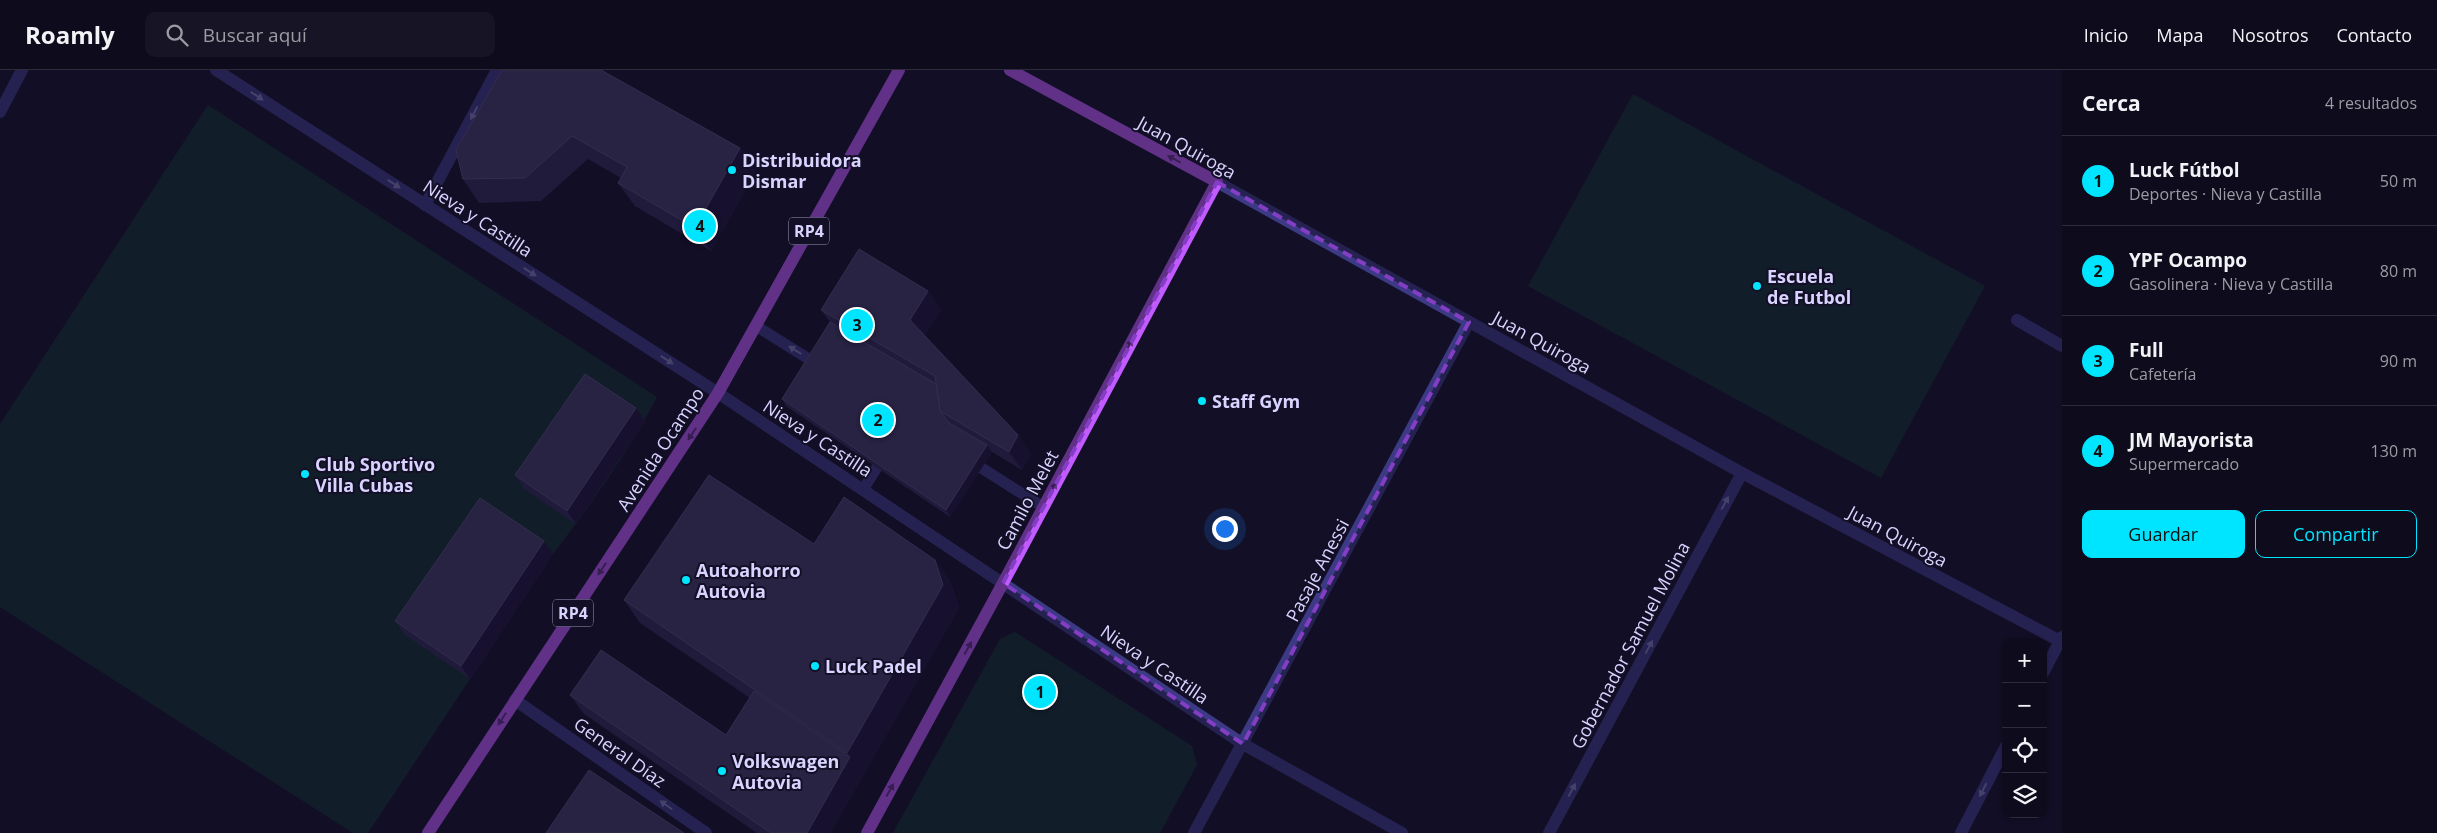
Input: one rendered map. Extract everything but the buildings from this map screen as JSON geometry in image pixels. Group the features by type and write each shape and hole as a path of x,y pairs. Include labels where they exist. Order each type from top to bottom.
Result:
{"main road":[{"name":"Avenida Ocampo","path":"428,833 718,393 899,70"},
{"name":"Juan Quiroga","path":"1010,70 1217,182"},
{"name":"Camilo Melet","path":"867,833 1044,507 1217,182"}],"street":[{"path":"0,112 22,70"},
{"name":"Nieva y Castilla","path":"216,70 864,488 1243,744 1402,833"},
{"path":"425,205 497,70"},
{"name":"Juan Quiroga","path":"1217,182 1742,473 2061,639"},
{"path":"2017,320 2062,346"},
{"name":"Pasaje Anessi","path":"1194,833 1470,322"},
{"name":"Gobernador Samuel Molina","path":"1549,833 1742,473"},
{"path":"2047,665 2061,639"},
{"name":"General Díaz","path":"515,700 706,833"},
{"path":"1961,833 2002,754"}],"lane":[{"path":"756,326 831,373"},
{"path":"864,488 890,446"},
{"path":"963,456 1044,507"}],"highlighted area":[{"path":"1217,182 1469,322 1243,744 1003,583"}],"green space":[{"name":"Escuela de Futbol","path":"1633,94 1985,286 1881,478 1528,286"},
{"name":"Club Sportivo Villa Cubas","path":"208,105 657,397 634,438 608,478 553,554 368,833 353,833 0,607 0,424"},
{"path":"1015,632 1192,746 1197,765 1160,833 893,833 1000,639"}],"place":[{"name":"Distribuidora Dismar","path":"732,170"},
{"name":"JM Mayorista","path":"700,226"},
{"name":"Escuela de Futbol","path":"1757,286"},
{"name":"Full","path":"857,325"},
{"name":"Staff Gym","path":"1202,401"},
{"name":"YPF Ocampo","path":"878,420"},
{"name":"Club Sportivo Villa Cubas","path":"305,474"},
{"name":"Autoahorro Autovia","path":"686,580"},
{"name":"Luck Padel","path":"815,666"},
{"name":"Luck Fútbol","path":"1040,692"},
{"name":"Volkswagen Autovia","path":"722,771"}]}
